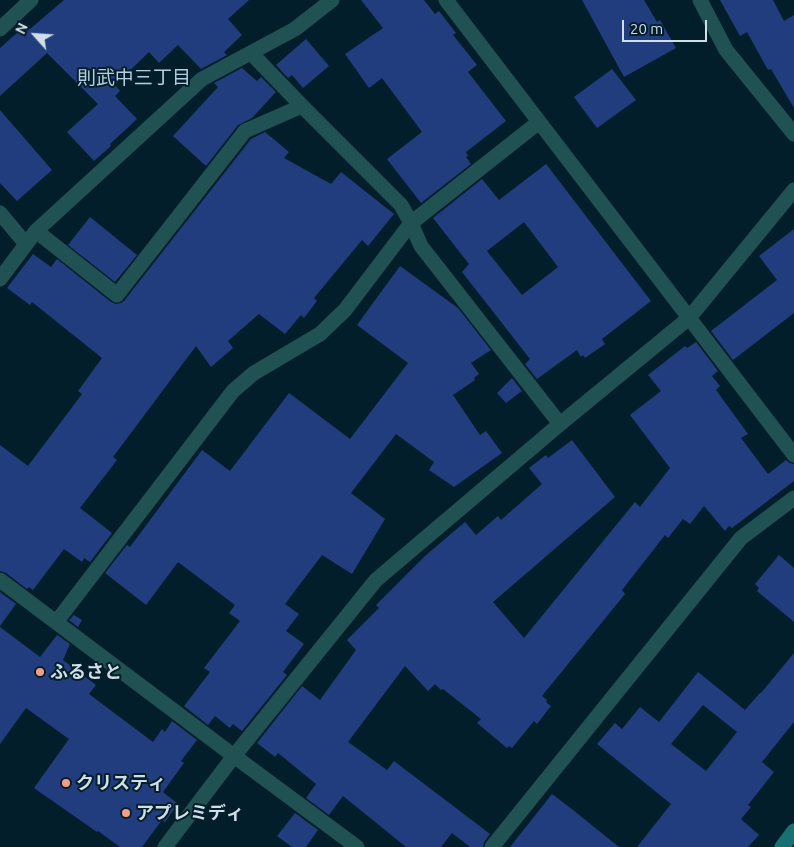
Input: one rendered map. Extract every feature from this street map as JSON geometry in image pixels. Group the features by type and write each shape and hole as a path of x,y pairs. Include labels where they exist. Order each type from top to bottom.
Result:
{"street":[{"path":"0,29 32,0"},
{"path":"0,279 36,231 202,79 295,29 332,0"},
{"path":"446,0 794,455"},
{"path":"700,0 726,50 794,134"},
{"path":"251,53 401,205 421,246 560,424"},
{"path":"36,231 117,295 245,131 302,106"},
{"path":"56,621 233,391 254,373 320,334 345,310 411,223 539,122"},
{"path":"166,847 234,756 376,580 560,424 690,318 794,190"},
{"path":"0,213 26,244"},
{"path":"492,847 742,538 794,498"},
{"path":"0,580 356,847"},
{"path":"782,847 794,831"}],"building":[{"path":"64,0 249,0 228,19 242,35 224,52 227,55 201,69 178,45 159,63 149,52 115,85 120,91 115,96 137,119 94,161 67,132 98,104 47,53 0,96 0,48 26,25 30,29"},
{"path":"361,0 424,0 435,14 439,11 456,33 453,35 477,65 468,72 506,121 466,152 468,156 466,157 471,164 421,203 387,159 422,132 382,78 369,88 345,54 383,28"},
{"path":"582,0 644,0 657,22 660,20 676,48 624,77"},
{"path":"720,0 773,0 784,21 794,15 794,108 771,69 768,70 747,32 740,36"},
{"path":"306,39 329,66 303,88 292,75 288,78 276,65"},
{"path":"242,68 257,81 261,77 276,92 252,118 238,125 206,166 173,136 218,87 214,83"},
{"path":"612,69 636,100 597,128 574,97"},
{"path":"0,110 52,170 17,201 0,183"},
{"path":"265,132 289,152 284,158 331,184 341,172 394,214 368,246 362,240 314,298 317,301 304,318 301,315 285,334 259,314 228,341 233,348 211,367 196,346 113,457 117,460 80,508 112,533 90,562 84,558 82,562 64,549 33,590 29,587 27,589 6,573 0,571 0,445 28,466 82,394 78,391 102,358 32,302 30,305 7,288 33,254 51,267 57,259 111,302 121,303 251,139"},
{"path":"546,164 651,301 602,339 605,344 585,358 583,355 581,357 577,350 537,379 525,364 530,359 462,272 469,264 433,218 482,179 499,200","holes":["524,222 558,267 522,295 487,251"]},
{"path":"90,217 137,255 115,282 68,245"},
{"path":"794,229 794,313 733,360 711,331 777,280 759,256"},
{"path":"400,266 458,308 491,350 471,363 479,374 474,378 475,380 453,395 480,435 486,431 502,453 454,487 429,470 434,462 396,434 351,493 385,519 352,574 322,555 285,604 299,614 286,631 304,644 283,672 287,675 242,731 233,724 230,728 215,716 208,725 184,706 210,672 204,668 240,621 229,613 235,605 178,562 146,605 105,573 127,545 130,547 202,450 230,471 289,393 350,439 408,363 357,325"},
{"path":"696,342 718,371 712,376 720,386 716,390 748,434 741,438 768,474 786,460 794,464 794,481 732,528 729,526 725,531 704,506 690,524 683,519 668,538 665,535 622,590 625,594 542,696 551,706 537,724 534,721 512,748 509,746 507,748 477,723 481,719 443,689 441,690 435,684 428,691 405,666 348,742 387,770 394,761 490,834 483,847 470,847 452,833 441,847 406,847 343,796 329,815 306,798 316,784 278,753 275,757 257,743 302,686 320,700 356,650 347,640 379,608 376,605 425,556 465,522 476,535 498,516 501,520 542,484 529,468 546,455 548,458 572,440 615,497 493,602 524,638 635,502 640,507 670,468 630,415 661,391 648,375 685,346 687,348"},
{"path":"512,378 522,391 506,403 497,393"},
{"path":"779,555 794,568 794,622 757,591 759,588 755,584"},
{"path":"0,592 16,604 0,626"},
{"path":"74,615 82,620 78,627 69,620"},
{"path":"0,627 40,657 57,635 70,644 63,660 96,685 89,694 153,742 162,729 165,732 172,721 197,740 181,761 184,763 163,792 178,804 165,822 162,820 142,847 120,847 34,788 69,739 26,708 0,744"},
{"path":"794,653 794,722 762,762 774,772 748,805 751,807 741,819 759,835 748,847 637,847 671,804 597,744 615,723 622,729 640,707 659,722 698,672 745,710","holes":["703,705 737,732 706,771 671,744"]},
{"path":"552,794 573,810 619,847 510,847"},
{"path":"295,813 318,830 306,847 292,847 277,836"}],"place":[{"name":"ふるさと","path":"40,672"},
{"name":"クリスティ","path":"66,783"},
{"name":"アプレミディ","path":"126,813"}],"district":[{"name":"則武中三丁目","path":"134,78"}]}
